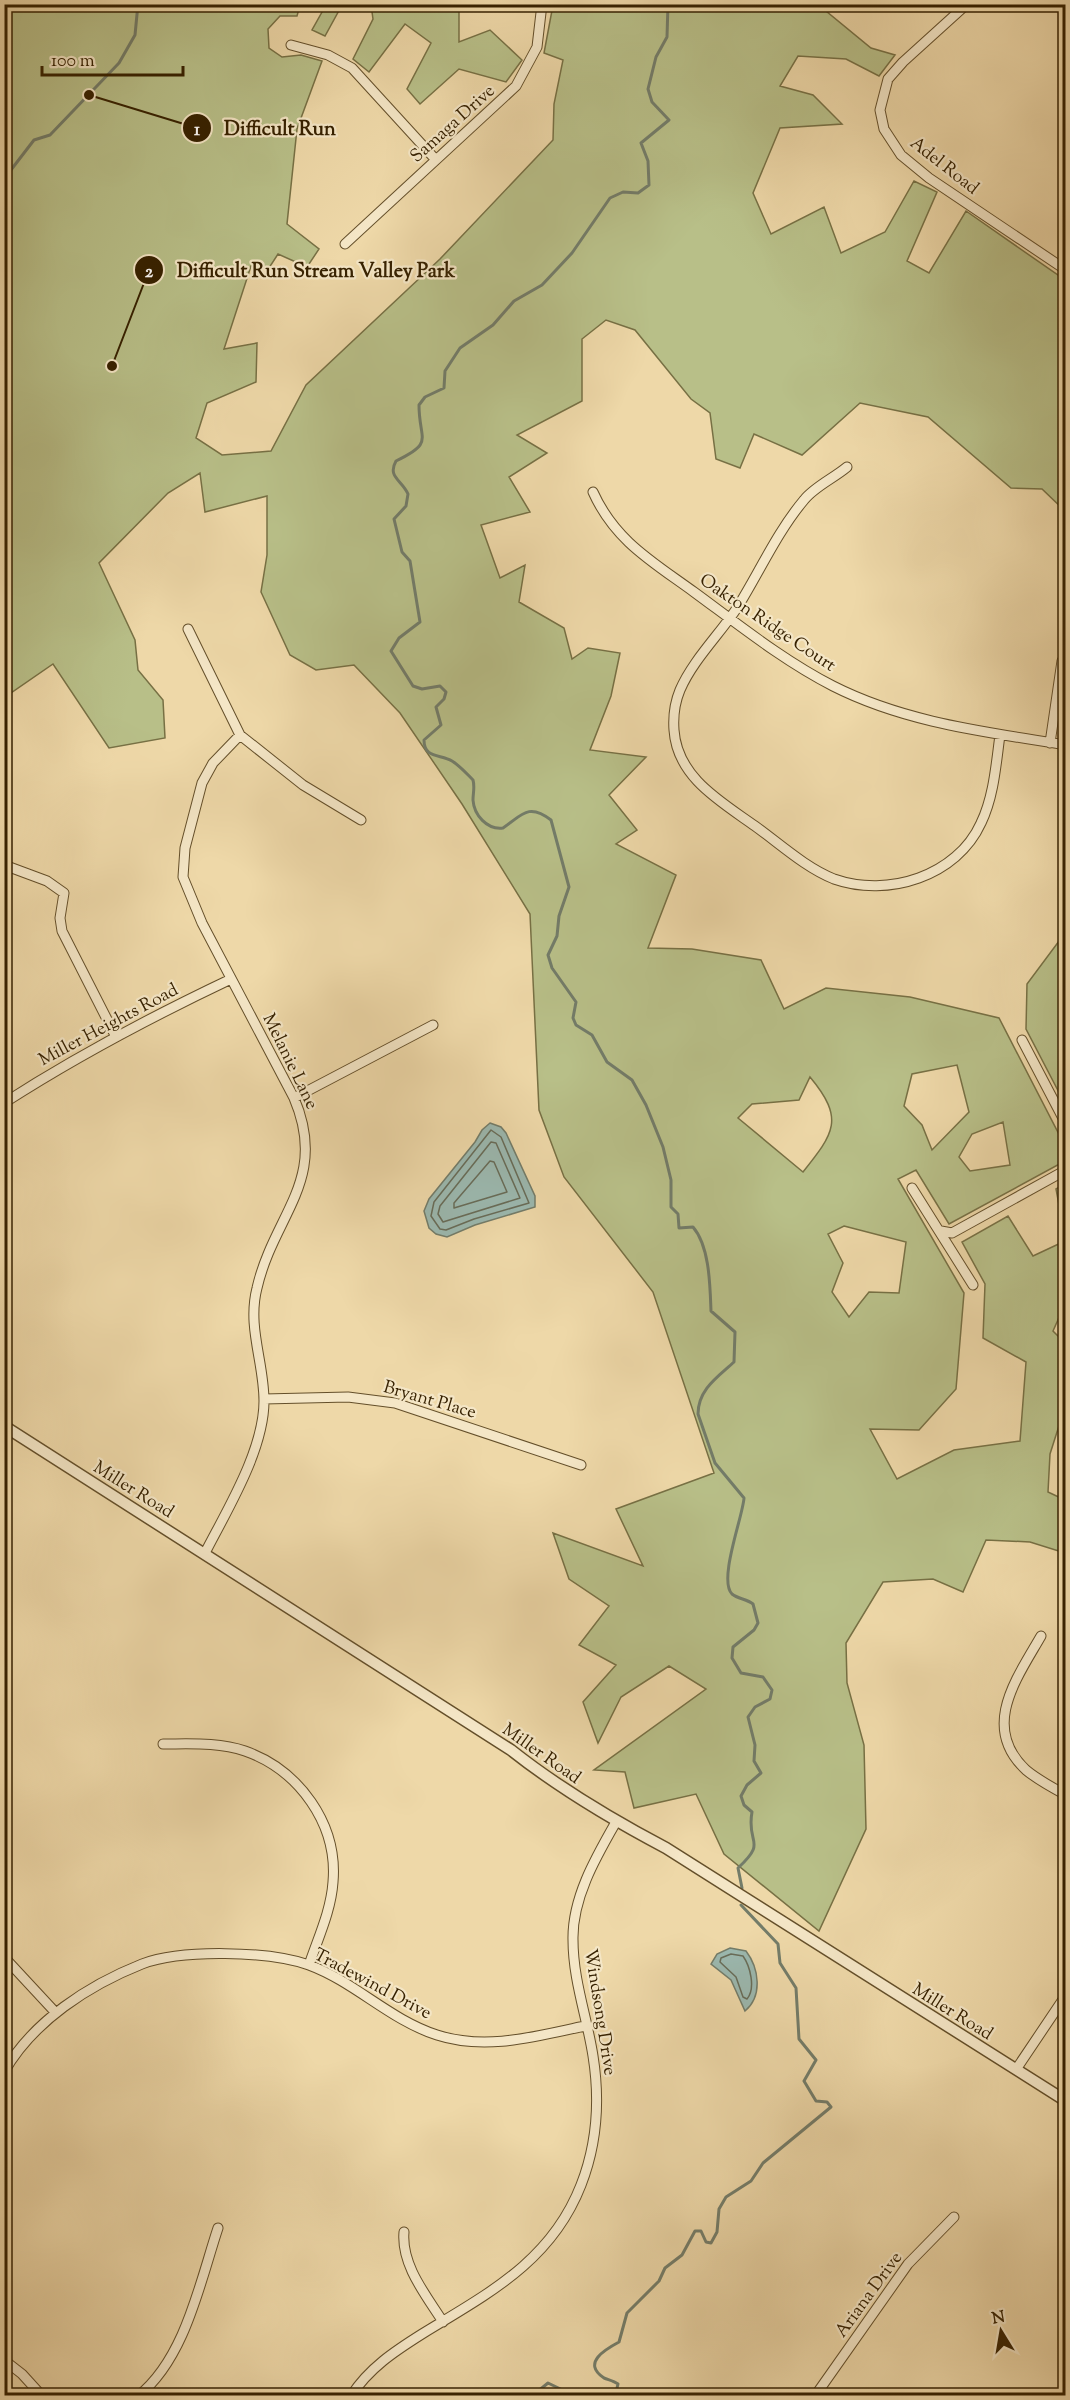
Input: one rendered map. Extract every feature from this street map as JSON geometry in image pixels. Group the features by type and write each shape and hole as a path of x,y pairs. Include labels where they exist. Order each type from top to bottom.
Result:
{"street":[{"name":"Samaga Drive","path":"345,244 507,96 527,70 541,34 542,4"},
{"name":"Adel Road","path":"967,4 903,62 888,79 880,110 884,129 901,154 929,178 1065,270"},
{"path":"291,45 328,55 352,68 436,160"},
{"path":"847,467 804,500 680,690 674,716 675,742 679,754 693,778 706,791 806,863 834,879 866,886 903,883 934,872 961,852 973,838 987,810 1000,735"},
{"name":"Oakton Ridge Court","path":"593,492 609,523 624,539 729,618 809,673 859,698 930,721 1065,745"},
{"path":"188,629 240,735 303,785 361,820"},
{"path":"1050,742 1062,662"},
{"name":"Melanie Lane","path":"205,1553 256,1441 264,1399 254,1342 253,1308 262,1269 299,1189 306,1162 304,1126 294,1098 187,891 183,862 202,783 213,763 240,735"},
{"path":"4,866 47,882 64,893 60,912 62,931 116,1037"},
{"name":"Miller Heights Road","path":"4,1104 48,1075 116,1037 231,979"},
{"path":"294,1098 433,1025"},
{"path":"1022,1041 1065,1124"},
{"path":"941,1232 952,1233 1065,1170"},
{"path":"912,1188 973,1285"},
{"name":"Bryant Place","path":"264,1399 348,1397 395,1403 581,1465"},
{"name":"Miller Road","path":"4,1426 511,1750 545,1776 616,1822 666,1848 959,2036 1017,2068 1065,2101"},
{"path":"1041,1636 1008,1696 1005,1732 1020,1764 1065,1796"},
{"path":"163,1744 203,1744 244,1751 289,1777 316,1808 330,1842 333,1882 325,1920 309,1965"},
{"name":"Windsong Drive","path":"351,2396 373,2368 506,2283 527,2265 552,2235 574,2200 590,2157 597,2113 593,2054 576,1981 573,1939 577,1907 597,1857 616,1822"},
{"name":"Tradewind Drive","path":"4,2072 15,2052 56,2013 87,1992 144,1964 215,1953 270,1957 309,1965 346,1984 413,2025 446,2037 471,2041 503,2041 585,2026"},
{"path":"4,1957 56,2013"},
{"path":"1017,2068 1065,1995"},
{"name":"Ariana Drive","path":"815,2396 908,2264 954,2217"},
{"path":"138,2396 158,2377 176,2349 218,2228"},
{"path":"404,2232 403,2242 408,2261 443,2322"},
{"path":"4,2360 22,2374 42,2396"}],"green space":[{"path":"5,4 300,5 297,16 280,16 268,29 269,48 282,57 301,55 322,61 297,129 287,224 319,249 307,267 278,254 269,268 251,266 224,349 257,343 256,382 207,403 196,438 222,455 271,451 306,385 440,259 553,140 554,104 563,60 544,53 553,5 834,5 826,11 871,48 895,55 879,76 846,59 798,56 780,86 813,95 842,124 780,128 753,193 771,234 824,207 841,253 885,232 914,181 937,192 907,261 929,273 966,211 1065,280 1065,511 1042,489 1011,488 928,417 860,403 802,455 754,434 740,468 716,459 710,413 691,399 635,330 606,320 582,339 582,401 517,435 547,453 509,477 530,512 481,525 500,578 525,565 519,602 564,628 572,659 588,648 620,653 611,696 590,750 646,757 609,795 637,830 616,844 676,875 648,948 692,949 761,960 784,1009 826,988 910,997 999,1018 1065,1146 1065,1161 949,1224 916,1170 898,1179 964,1293 956,1389 919,1430 870,1429 897,1479 954,1450 1020,1441 1026,1362 983,1338 985,1284 962,1242 1008,1216 1033,1256 1065,1241 1065,1304 1053,1331 1065,1343 1065,1407 1050,1454 1048,1492 1065,1500 1065,1553 1030,1542 986,1540 963,1592 933,1579 883,1582 846,1643 847,1683 864,1745 866,1829 819,1931 724,1854 696,1794 634,1808 625,1772 594,1770 706,1689 669,1666 621,1697 598,1743 583,1702 616,1665 579,1645 609,1606 569,1579 553,1533 643,1566 616,1509 714,1473 653,1292 564,1177 539,1110 530,914 462,804 400,713 354,665 316,670 290,655 261,592 267,555 267,496 205,512 200,473 168,493 99,563 135,640 138,670 163,700 165,738 109,748 53,664 5,697","holes":["957,1065 969,1112 932,1150 922,1125 904,1106 912,1074","810,1077 828,1104 831,1115 828,1136 803,1172 738,1118 752,1104 799,1100","1003,1122 1010,1165 970,1171 959,1157 972,1134","844,1226 906,1242 899,1293 869,1292 849,1317 832,1292 843,1263 828,1234"]},
{"path":"459,4 459,42 490,30 522,60 506,82 459,69 420,104 407,89 431,43 405,24 369,72 353,59 373,19 371,5"},
{"path":"326,5 342,5 325,36 312,30"},
{"path":"1065,933 1065,1104 1026,1029 1027,984"},
{"path":"1065,1184 1065,1237 1056,1189"}],"water":[{"path":"490,1123 501,1127 506,1133 535,1196 535,1207 475,1225 447,1237 436,1234 429,1228 424,1211 429,1199 482,1130"},
{"path":"730,1948 746,1951 754,1965 757,1990 751,2005 745,2011 731,1980 711,1964 717,1954"}],"waterway":[{"path":"4,179 34,140 50,135 119,63 135,35 138,4"},
{"path":"668,4 667,37 656,57 648,89 652,102 669,120 641,143 648,161 649,185 638,193 623,192 610,198 572,253 542,285 514,301 493,325 460,348 445,371 444,388 425,397 419,405 422,439 416,449 396,461 393,471 408,494 406,506 394,519 402,552 410,561 420,622 399,638 391,651 413,686 422,689 440,686 446,692 444,699 436,707 441,725 424,740 425,746 430,753 455,763 473,780 474,806 482,820 492,827 503,828 520,815 530,811 551,820 569,887 559,916 557,936 548,955 552,968 576,1002 573,1018 576,1025 592,1035 607,1062 632,1080 646,1105 663,1147 671,1180 671,1207 678,1214 679,1228 693,1227 703,1245 708,1268 711,1311 735,1332 734,1362 705,1390 698,1414 715,1463 744,1498 729,1562 728,1587 732,1594 753,1604 758,1623 754,1630 733,1647 732,1658 741,1673 763,1677 772,1690 770,1699 755,1707 748,1717 755,1745 754,1761 761,1773 747,1785 741,1796 744,1805 752,1812 754,1842 752,1852 738,1868 742,1888"},
{"path":"615,2396 618,2384 604,2378 595,2367 595,2362 602,2353 619,2342 627,2313 659,2281 665,2268 682,2255 695,2231 701,2231 706,2242 711,2243 717,2232 719,2209 726,2197 751,2181 763,2163 831,2107 827,2102 816,2101 804,2081 816,2060 799,2039 796,1988 780,1963 778,1944 741,1905"},
{"path":"532,2396 548,2383 575,2396"}],"place":[{"name":"Difficult Run","path":"89,95"},
{"name":"Difficult Run Stream Valley Park","path":"112,366"}]}
